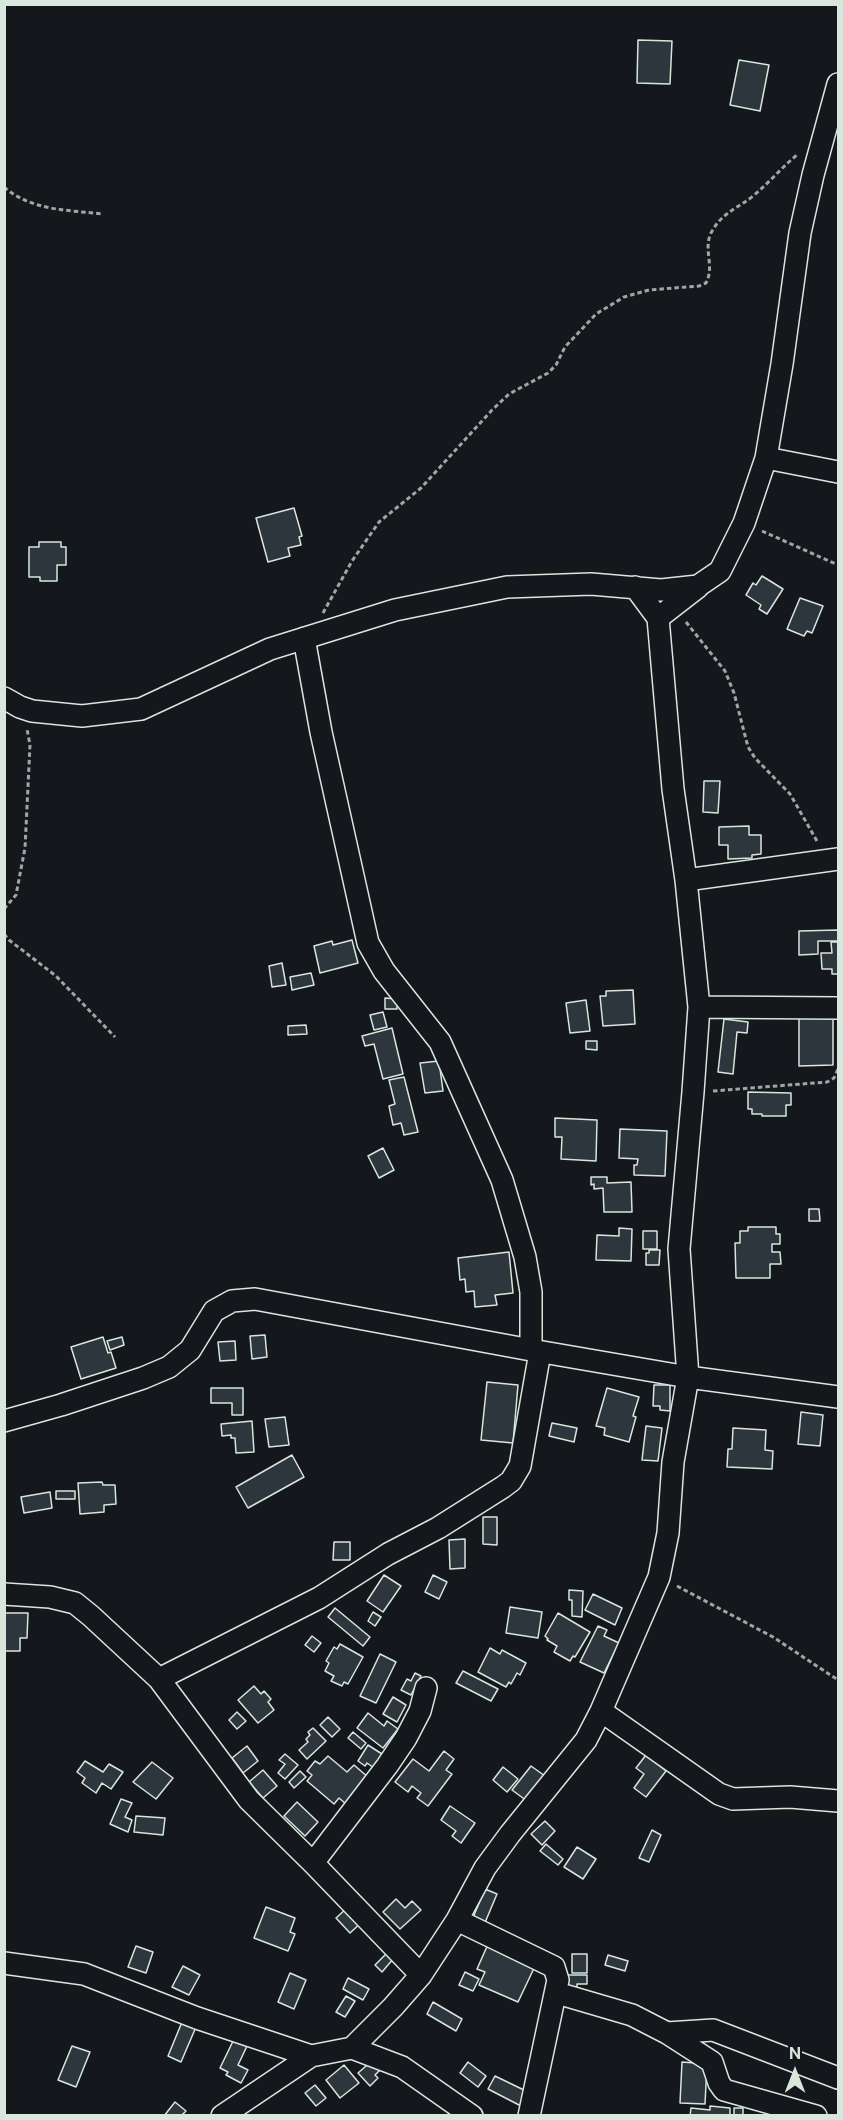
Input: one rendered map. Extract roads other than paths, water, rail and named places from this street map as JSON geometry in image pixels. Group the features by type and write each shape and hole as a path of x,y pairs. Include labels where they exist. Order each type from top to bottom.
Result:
{"street":[{"path":"666,612 720,571 744,523 766,458 800,233 838,84"},
{"path":"766,458 838,472"},
{"path":"12,702 32,711 82,716 141,709 270,649 395,610 507,587 591,584 661,590 698,586"},
{"path":"352,2048 421,1975 458,1920 485,1868 586,1740 601,1711 659,1577 668,1533 673,1462 688,1377 679,1249 699,1007 686,880 673,789 666,612 635,587"},
{"path":"159,1679 319,1598 388,1554 438,1528 512,1481 520,1466 535,1351 531,1292 525,1257 502,1180 440,1042 384,971 368,943 321,732 308,637"},
{"path":"686,880 833,859"},
{"path":"699,1007 838,1008"},
{"path":"4,1421 123,1385 169,1367 190,1350 214,1311 232,1301 255,1299 688,1377 838,1397"},
{"path":"4,1594 50,1597 75,1603 159,1679 249,1800 421,1975"},
{"path":"313,1863 406,1738 420,1711 426,1688"},
{"path":"601,1711 719,1794 733,1799 790,1797 838,1801"},
{"path":"458,1920 554,1967 558,1980 557,1993 529,2115"},
{"path":"4,1962 84,1974 197,2018 311,2056"},
{"path":"557,1993 632,2015 667,2033 712,2062 719,2083 724,2090 816,2115"},
{"path":"667,2033 713,2030 838,2078"},
{"path":"222,2115 311,2056 352,2048 402,2067 472,2115"}]}
